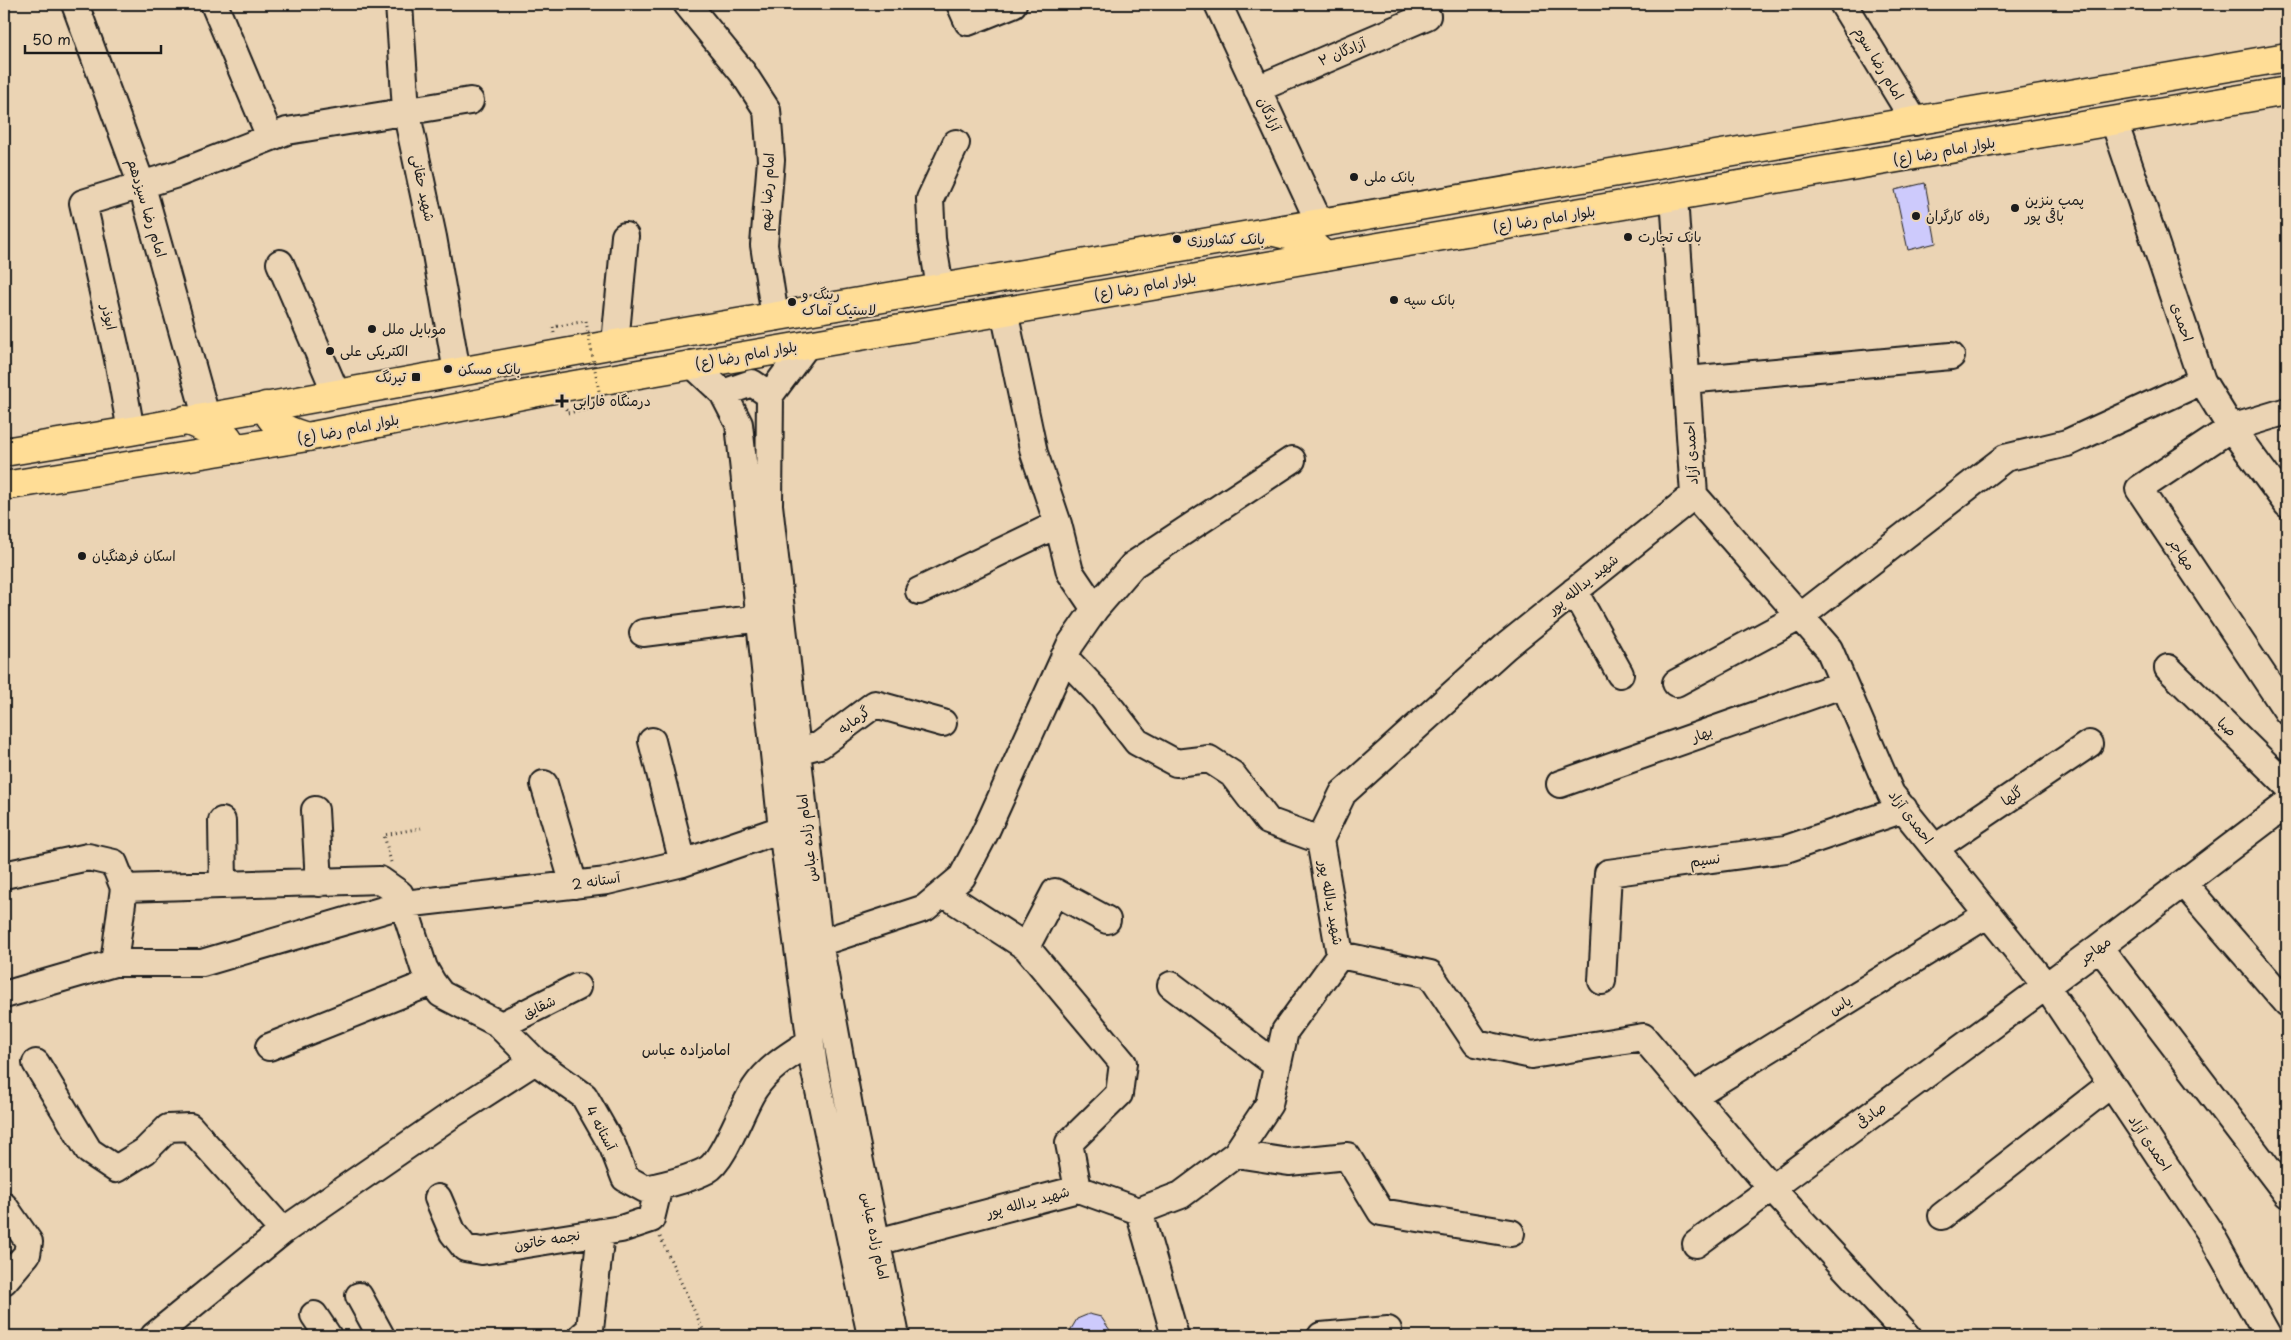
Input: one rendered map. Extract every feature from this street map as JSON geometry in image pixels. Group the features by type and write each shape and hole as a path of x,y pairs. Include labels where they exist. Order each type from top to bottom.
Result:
{"main road":[{"path":"4,452 615,344 2287,57"},
{"name":"بلوار امام رضا (ع)","path":"4,486 307,438 563,387 692,364 2287,91"},
{"path":"1372,215 1370,232 1376,246"},
{"path":"1274,232 1307,240 1326,256"},
{"path":"266,406 272,420 290,432 307,438"},
{"path":"195,418 227,437 235,449"}],"street":[{"name":"امام رضا سیزدهم","path":"75,4 142,183 195,418"},
{"path":"214,4 270,137"},
{"name":"شهید حقانی","path":"399,4 406,110 433,237 457,372"},
{"name":"امام رضا نهم","path":"687,4 743,73 766,110 771,160 764,245 775,317"},
{"path":"960,4 968,22 1013,4"},
{"name":"آزادگان","path":"1218,4 1320,224"},
{"name":"امام رضا سوم","path":"1843,4 1915,122"},
{"name":"آزادگان ۲","path":"1257,89 1427,16"},
{"path":"142,183 177,174 287,131 470,101"},
{"name":"احمدی","path":"2114,121 2202,381 2231,428 2287,504"},
{"path":"940,288 932,239 930,199 956,142"},
{"name":"ابوذر","path":"131,431 118,359 83,203 142,183"},
{"name":"احمدی آزاد","path":"1674,197 1694,494 1829,649 1891,794 2046,986 2209,1231 2268,1336"},
{"path":"615,344 625,236"},
{"path":"280,263 336,393"},
{"path":"1004,311 1034,453 1058,524 1070,572 1095,609"},
{"path":"723,393 752,383 770,395 807,345"},
{"path":"1687,380 1951,356"},
{"name":"امام زاده عباس","path":"692,364 723,393 738,424 761,618 782,829 810,1042 871,1336"},
{"path":"1676,683 1801,616 2005,458 2067,443 2202,381"},
{"name":"امام زاده عباس","path":"770,395 769,505 819,943 896,1336"},
{"path":"2231,428 2287,411"},
{"name":"مهاجر","path":"2231,428 2139,490 2287,711"},
{"path":"819,943 925,908 962,877 985,834 1064,657 1095,609 1133,565 1292,460"},
{"name":"شهید یدالله پور","path":"877,1242 1078,1189 1139,1211 1181,1194 1236,1154 1269,1104 1285,1031 1340,955 1320,840 1343,793 1505,647 1694,494"},
{"path":"919,591 1058,524"},
{"path":"1574,591 1620,674"},
{"path":"643,633 761,618"},
{"path":"1064,657 1103,698 1137,742 1176,762 1209,759 1232,774 1268,822 1320,840"},
{"name":"صبا","path":"2168,668 2287,785"},
{"name":"بهار","path":"1560,784 1844,684"},
{"name":"گرمابه","path":"796,751 820,745 875,704 943,724"},
{"path":"652,742 683,864"},
{"name":"گلها","path":"1935,848 2089,744"},
{"path":"544,784 574,885"},
{"name":"نسیم","path":"1602,981 1608,873 1786,849 1904,809"},
{"path":"315,810 319,883"},
{"name":"مهاجر","path":"2046,986 2183,883 2284,812"},
{"path":"222,821 224,885"},
{"name":"آستانه 2","path":"4,995 114,964 202,963 402,899 607,881 683,864 782,829"},
{"path":"4,875 88,857 114,863 124,888 114,964"},
{"path":"124,888 380,880 402,899"},
{"path":"2183,883 2287,1003"},
{"path":"1026,947 1055,892 1107,920"},
{"path":"943,893 1026,947 1123,1063 1120,1094 1070,1142 1078,1189"},
{"name":"آستانه 4","path":"402,899 424,968 441,994 500,1026 535,1061 584,1096 612,1147 625,1178 645,1189 708,1169 731,1137 754,1088 773,1066 810,1042"},
{"name":"یاس","path":"1693,1096 1988,914"},
{"path":"2099,947 2287,1194"},
{"path":"1340,955 1430,974 1476,1043 1532,1055 1642,1037 1772,1189 1908,1336"},
{"path":"269,1046 432,982"},
{"path":"1171,985 1277,1065"},
{"name":"صادقی","path":"1696,1244 2046,986"},
{"name":"شقایق","path":"500,1026 578,987"},
{"path":"154,1336 283,1231 453,1114 535,1061"},
{"path":"36,1063 88,1151 116,1169 145,1152 168,1128 190,1127 283,1231"},
{"path":"1942,1216 2111,1084"},
{"path":"1236,1154 1289,1162 1347,1156 1381,1212 1511,1233"},
{"path":"651,1219 659,1186"},
{"name":"نجمه خاتون","path":"438,1198 453,1233 464,1248 482,1251 621,1229 651,1219"},
{"path":"4,1206 29,1242 27,1254 4,1281"},
{"path":"1139,1211 1175,1336"},
{"path":"582,1336 590,1329 601,1232"},
{"path":"359,1296 381,1336"},
{"path":"314,1315 328,1336"},
{"path":"1321,1336 1388,1330"}],"path":[{"path":"586,321 602,407"},
{"path":"402,899 384,835 420,828"},
{"path":"651,1219 706,1336"}],"building":[{"name":"رفاه کارگران","path":"1925,183 1936,243 1908,250 1895,190"},
{"path":"1089,1314 1101,1317 1114,1336 1067,1336 1077,1319"}],"place":[{"name":"بانک ملی","path":"1354,177"},
{"name":"پمپ بنزین باقی پور","path":"2015,208"},
{"name":"رفاه کارگران","path":"1916,216"},
{"name":"بانک تجارت","path":"1628,237"},
{"name":"بانک کشاورزی","path":"1177,239"},
{"name":"بانک سپه","path":"1394,300"},
{"name":"رینگ و لاستیک آماک","path":"792,302"},
{"name":"موبایل ملل","path":"372,329"},
{"name":"الکتریکی علی","path":"330,351"},
{"name":"بانک مسکن","path":"448,369"},
{"name":"تیرنگ","path":"416,377"},
{"name":"درمنگاه فارابی","path":"562,401"},
{"name":"اسکان فرهنگیان","path":"82,556"}],"district":[{"name":"امامزاده عباس","path":"686,1050"}]}
